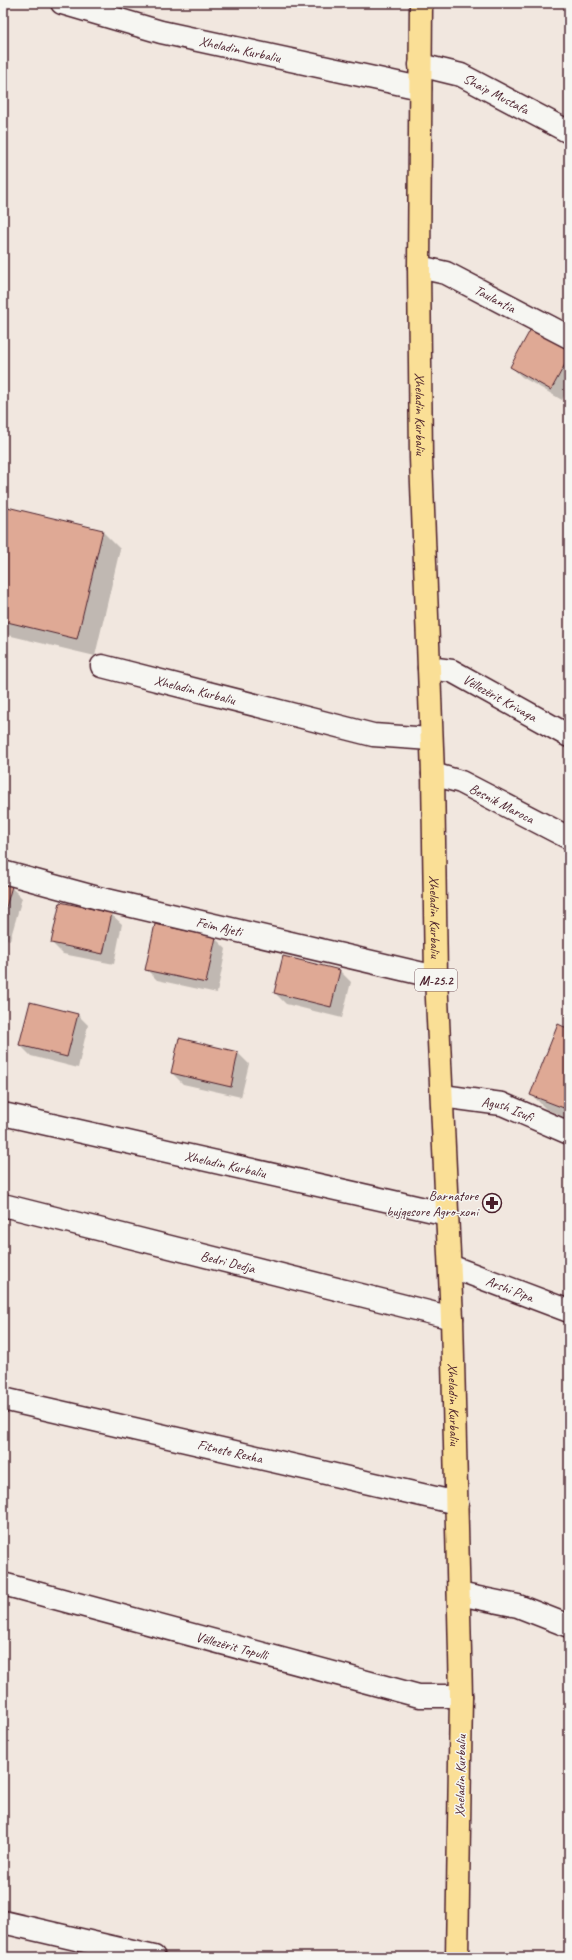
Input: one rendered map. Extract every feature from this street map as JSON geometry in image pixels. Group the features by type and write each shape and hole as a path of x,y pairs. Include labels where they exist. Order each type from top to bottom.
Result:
{"main road":[{"name":"Xheladin Kurbaliu","path":"421,3 419,267 421,458 429,668 436,977 452,1318 462,1696 457,1957"}],"street":[{"name":"Xheladin Kurbaliu","path":"62,3 161,32 420,88"},
{"name":"Shaip Mustafa","path":"420,65 461,75 569,132"},
{"name":"Taulantia","path":"419,267 446,273 569,337"},
{"name":"Xheladin Kurbaliu","path":"102,666 373,735 430,739"},
{"name":"Vëllezërit Krivaqa","path":"429,668 452,671 569,736"},
{"name":"Besnik Maroca","path":"432,774 461,782 569,838"},
{"name":"Feim Ajeti","path":"3,872 98,898 436,977"},
{"name":"Agush Isufi","path":"442,1096 502,1104 569,1133"},
{"name":"Xheladin Kurbaliu","path":"3,1114 447,1214"},
{"name":"Bedri Dedja","path":"3,1205 452,1318"},
{"name":"Arshi Pipa","path":"450,1266 569,1311"},
{"name":"Fitnete Rexha","path":"3,1399 457,1503"},
{"name":"Vëllezërit Topulli","path":"3,1584 419,1696 462,1696"},
{"path":"459,1594 518,1606 569,1626"},
{"path":"3,1922 154,1957"}],"building":[{"path":"533,325 569,345 569,357 551,390 510,367"},
{"path":"3,506 103,530 77,639 3,621"},
{"path":"3,884 12,886 3,918"},
{"path":"60,902 112,913 103,954 51,943"},
{"path":"155,924 216,937 206,983 145,970"},
{"path":"283,956 340,970 331,1007 274,993"},
{"path":"30,1002 78,1014 67,1057 19,1045"},
{"path":"558,1024 569,1029 569,1110 530,1095"},
{"path":"179,1038 238,1052 231,1087 171,1073"}],"place":[{"name":"Barnatore bujqesore Agro-xoni","path":"492,1203"}]}
